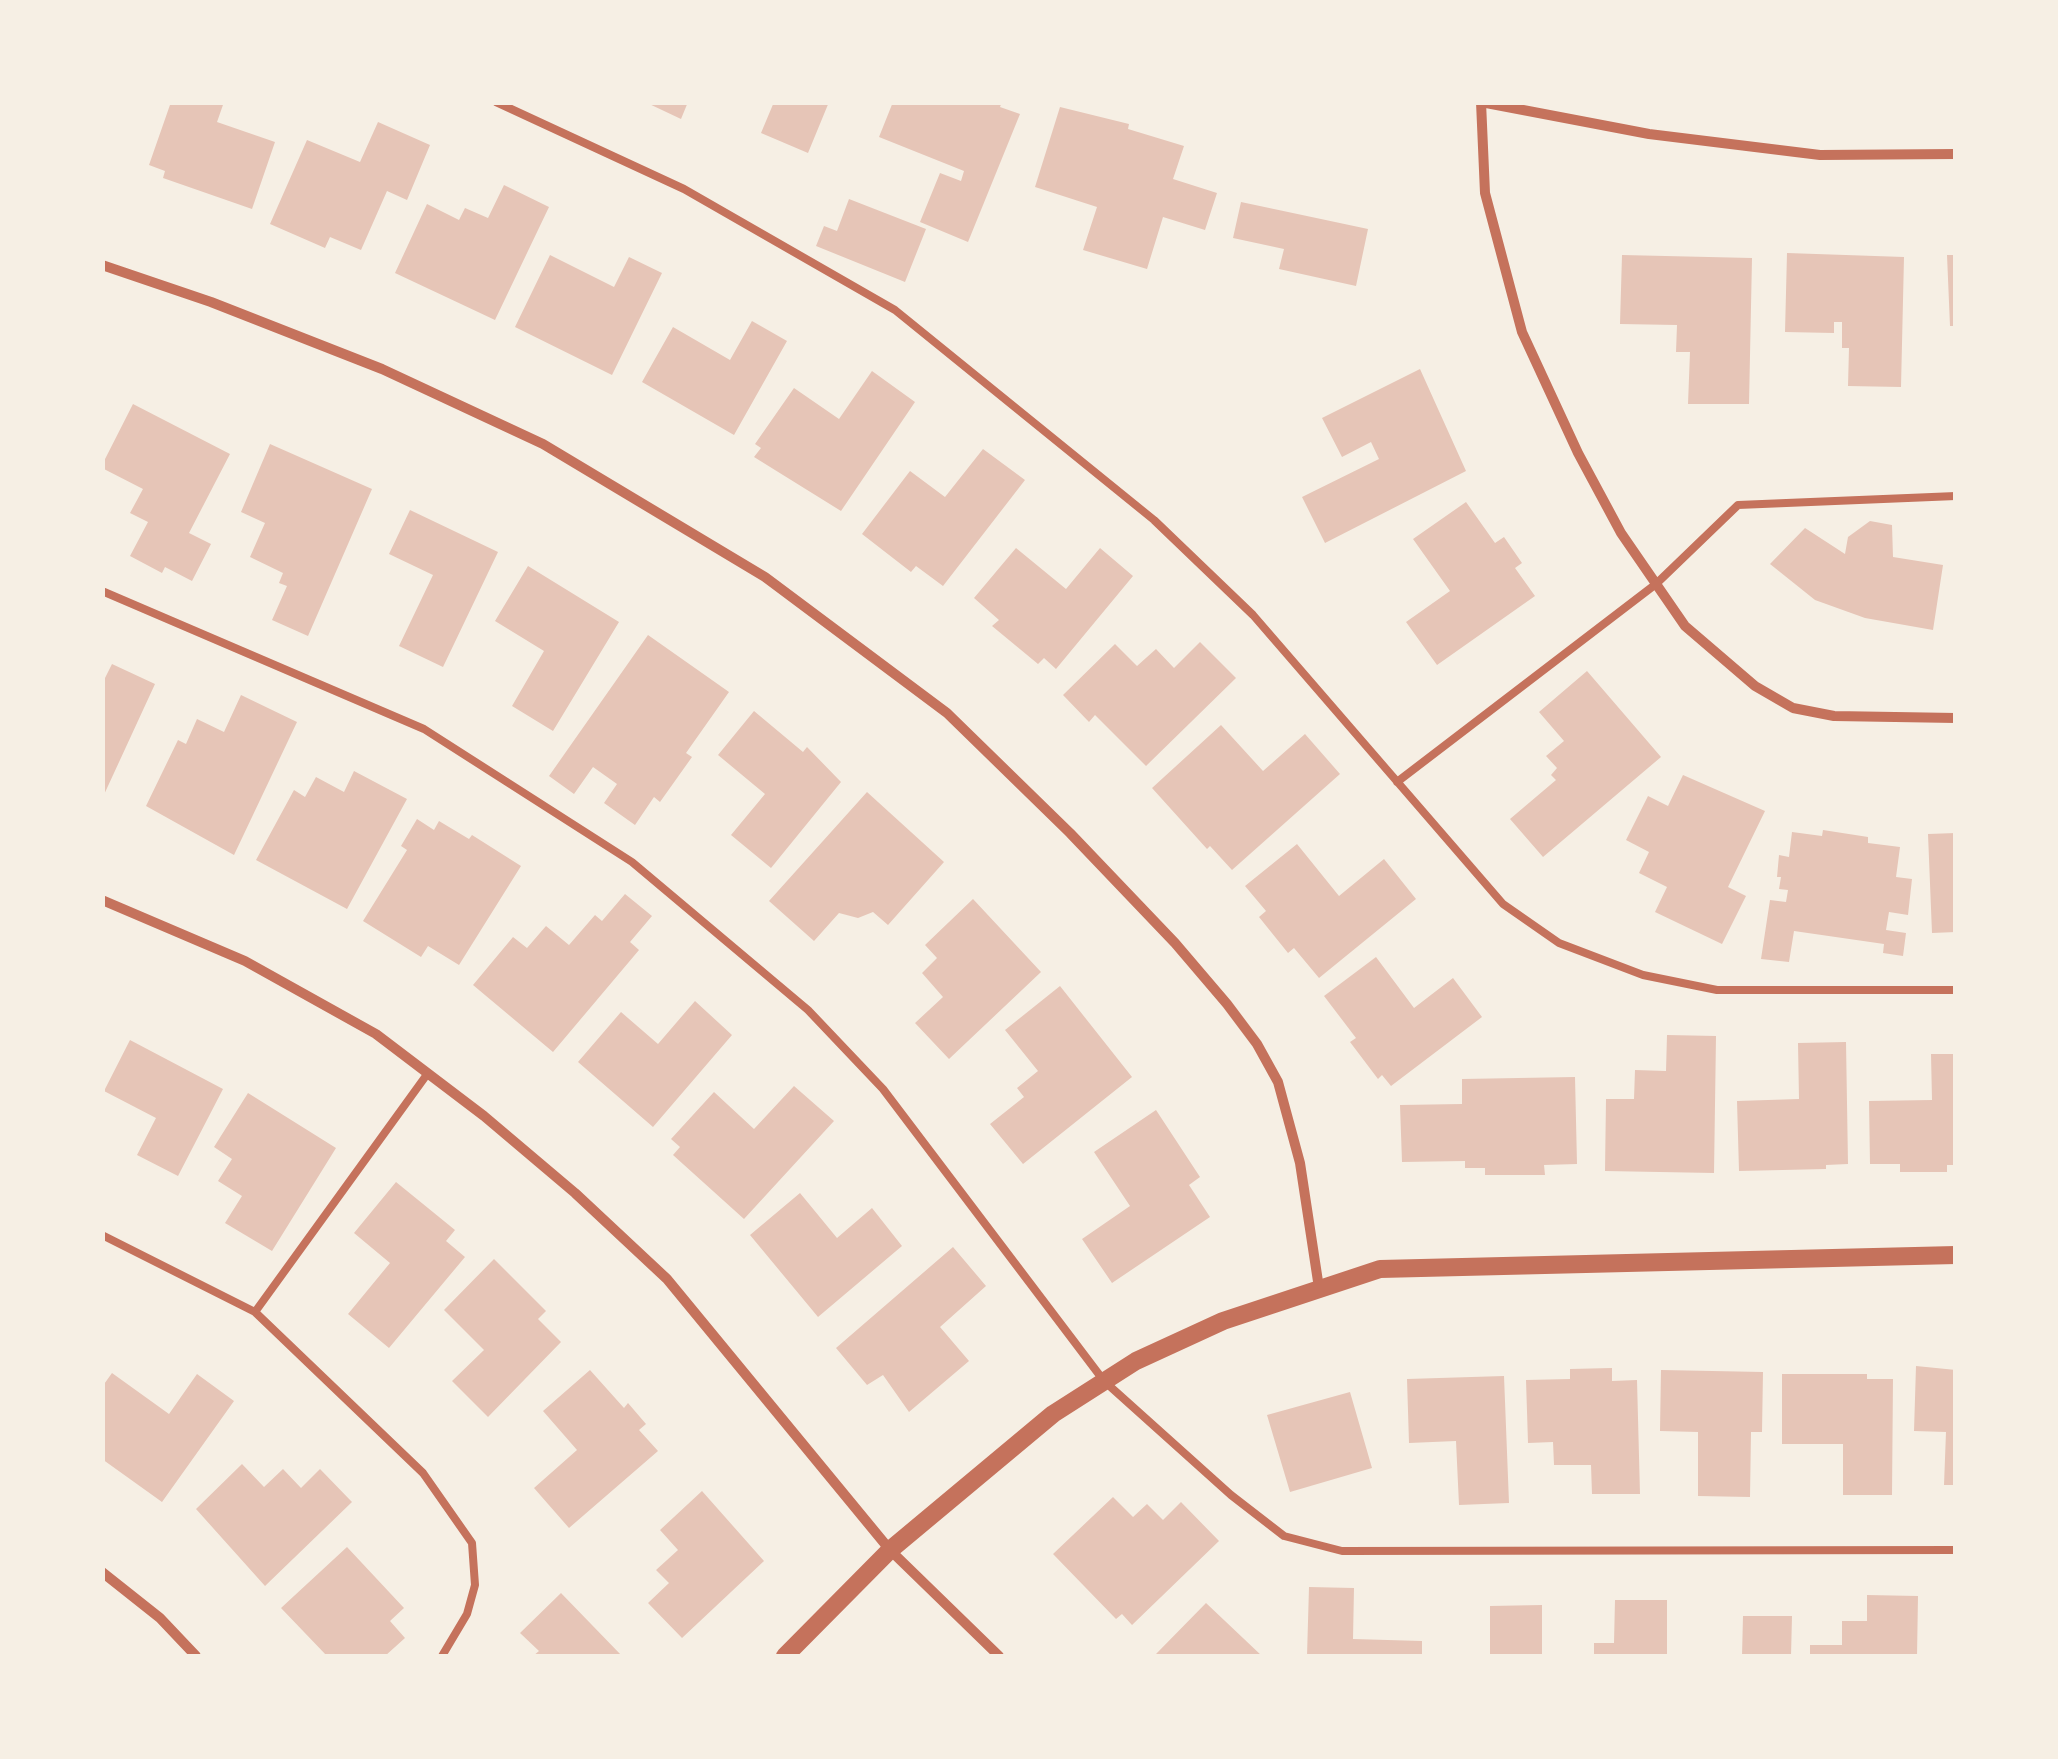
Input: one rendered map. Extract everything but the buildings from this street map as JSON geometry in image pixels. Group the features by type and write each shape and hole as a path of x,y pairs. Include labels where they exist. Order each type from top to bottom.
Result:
{"street":[{"path":"1956,154 1820,156 1650,134 1481,102 1485,193 1522,332 1578,453 1622,533 1685,626 1720,660 1794,708 1834,716 1956,718"},
{"path":"102,265 212,302 382,368 543,444 766,577 947,713 1070,832 1175,943 1257,1044 1278,1082 1300,1164 1319,1288"},
{"path":"102,900 245,961 376,1034 560,1180 668,1279 890,1550 999,1656"},
{"path":"786,1656 890,1550 1053,1414 1136,1361 1223,1321 1319,1288 1380,1269 1956,1256"},
{"path":"102,1572 160,1618 196,1656"}],"lane":[{"path":"496,102 684,188 896,310 1154,520 1254,615 1503,904 1559,943 1643,974 1717,990 1956,990"},
{"path":"1397,782 1656,584 1738,505 1956,496"},
{"path":"102,592 424,729 632,862 808,1010 883,1089 1104,1381 1231,1495 1284,1536 1342,1551 1956,1550"},
{"path":"255,1312 428,1073"},
{"path":"102,1236 255,1312 423,1473 472,1543 475,1585 468,1614 442,1656"}]}
